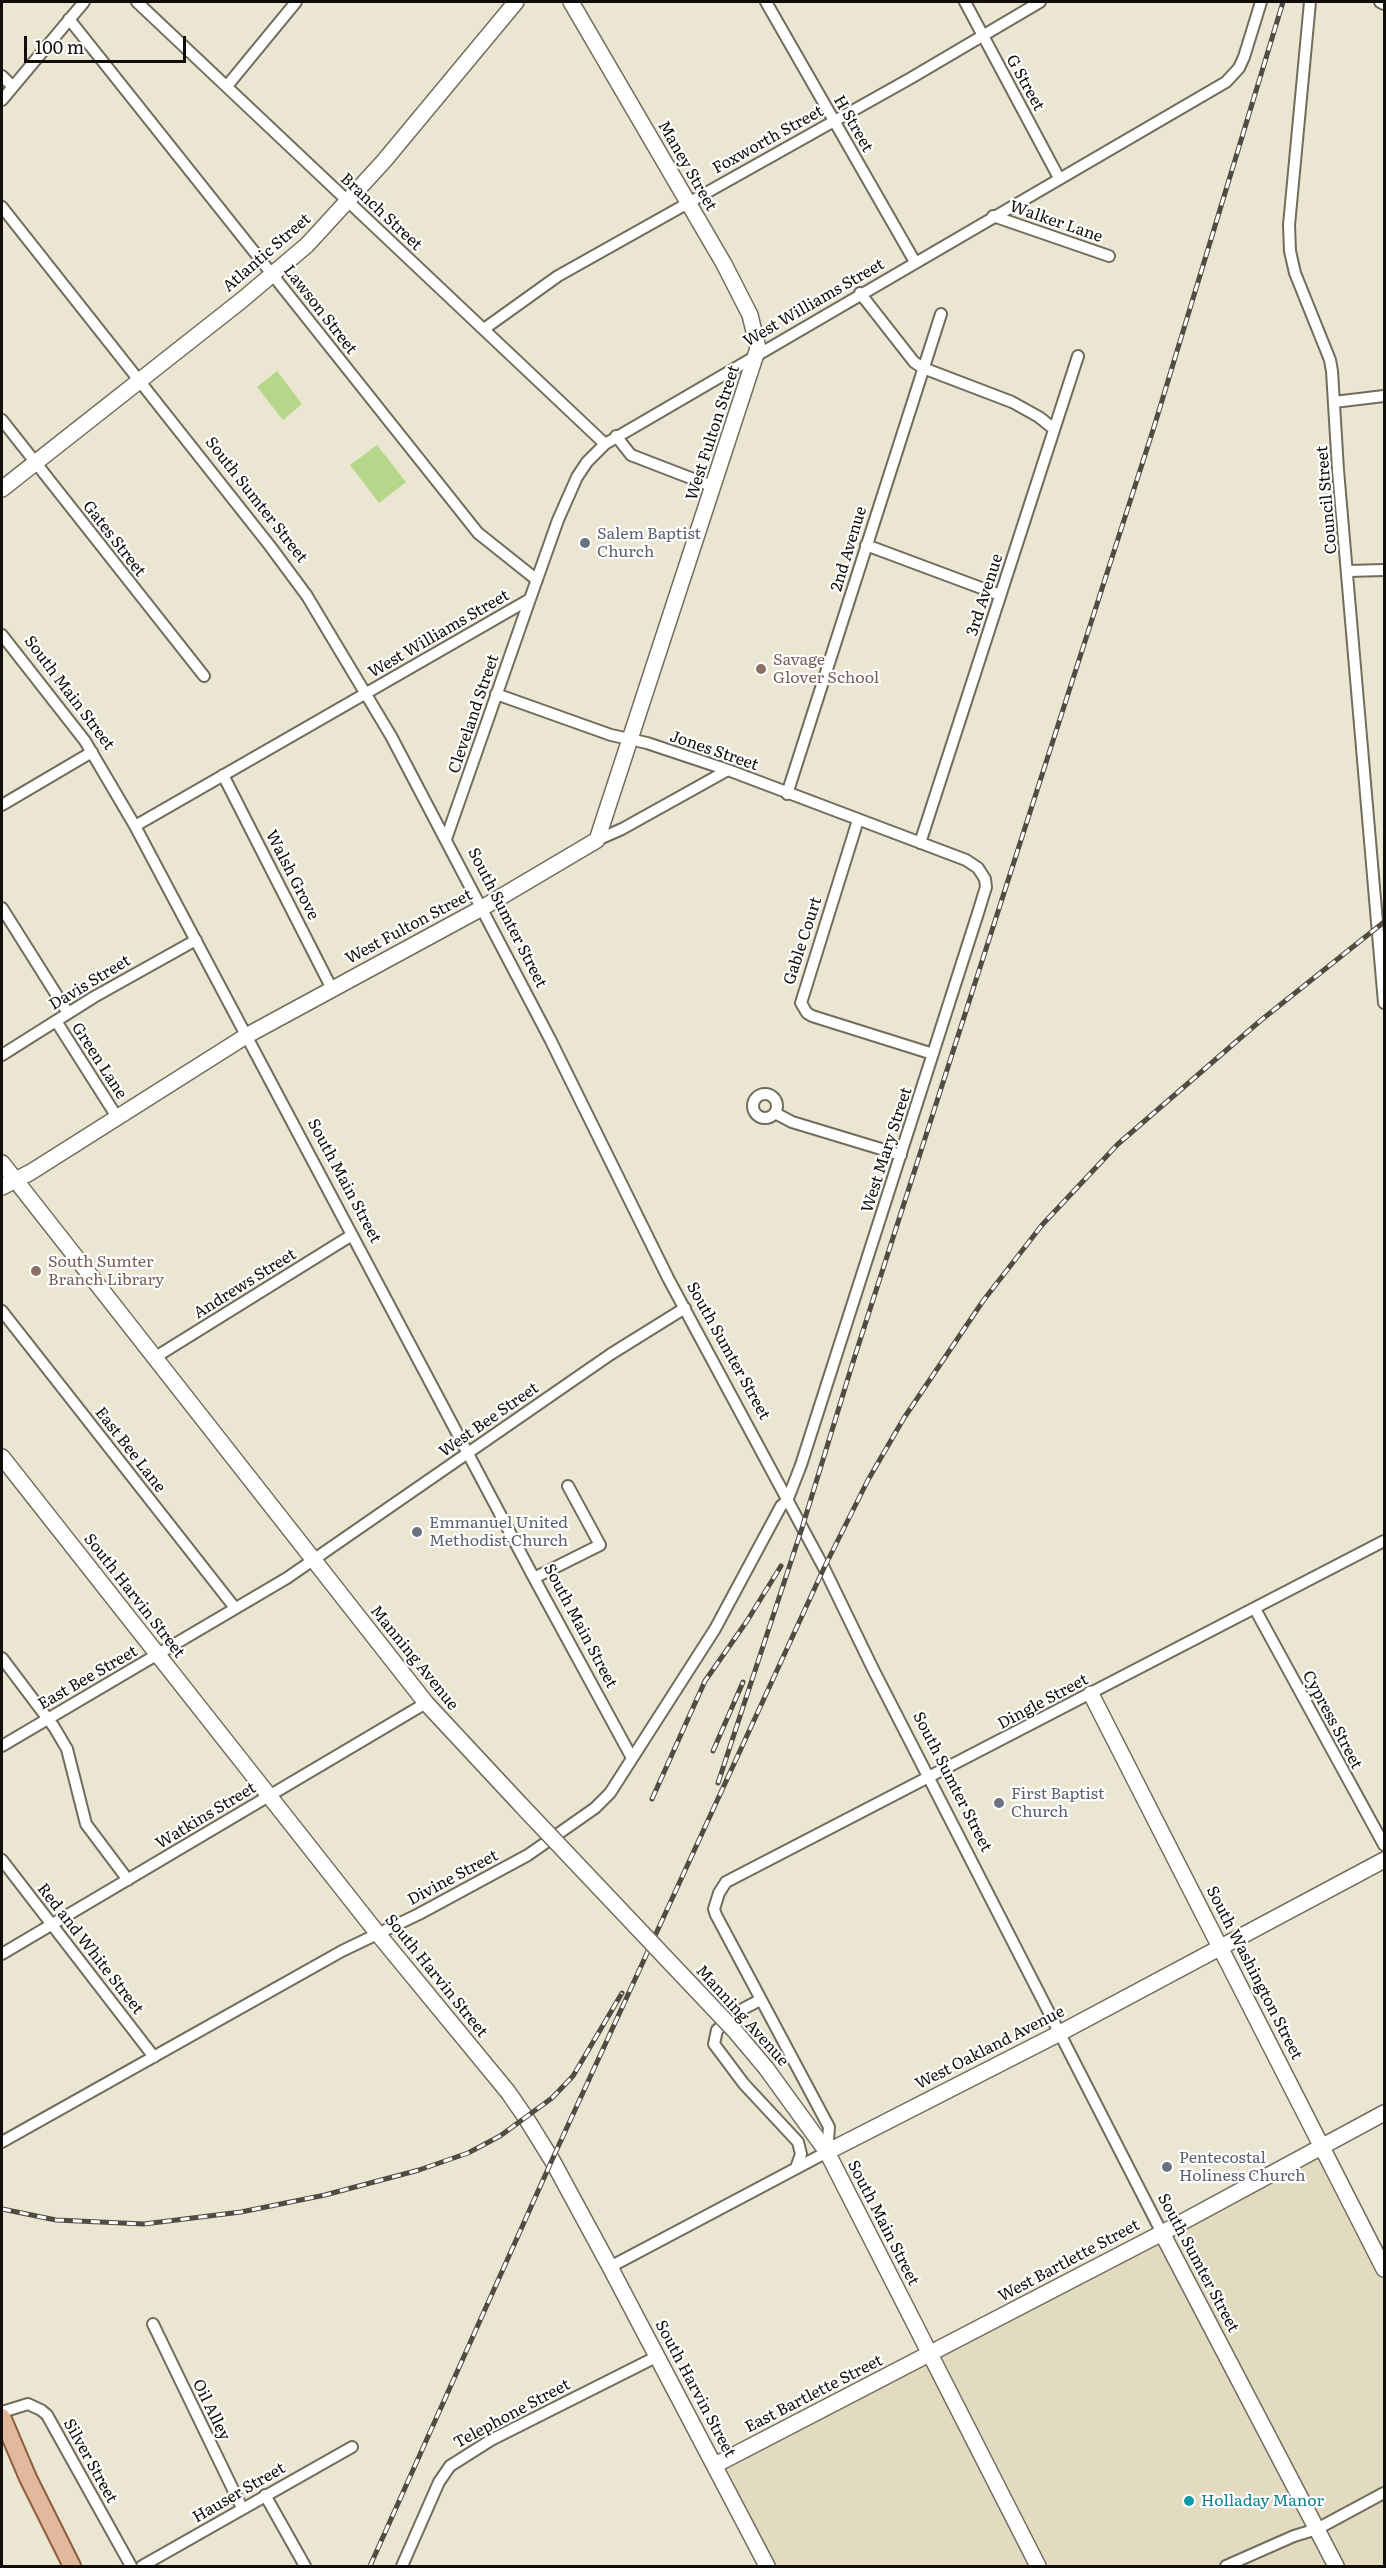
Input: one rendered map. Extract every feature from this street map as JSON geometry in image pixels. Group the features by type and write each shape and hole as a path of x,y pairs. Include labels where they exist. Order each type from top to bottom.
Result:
{"main road":[{"path":"2,2415 28,2478 72,2566"}],"street":[{"path":"2,100 84,2"},
{"name":"Branch Street","path":"137,2 605,444"},
{"path":"227,86 296,2"},
{"name":"Atlantic Street","path":"2,489 307,245 349,202 516,2"},
{"name":"Maney Street","path":"571,2 724,264 750,315 757,336 757,354"},
{"name":"H Street","path":"766,2 915,262"},
{"name":"G Street","path":"965,2 1059,178"},
{"name":"Foxworth Street","path":"484,329 541,286 1040,2"},
{"name":"West Williams Street","path":"135,826 530,599 577,477 587,462 605,444 860,293 1212,92 1232,77 1244,57 1261,2"},
{"name":"Council Street","path":"1310,2 1290,214 1290,251 1305,300 1330,360 1380,902 1384,1003"},
{"path":"1380,2 1384,4"},
{"name":"Lawson Street","path":"69,19 478,533 537,580"},
{"path":"2,76 13,87"},
{"name":"South Sumter Street","path":"2,207 307,596 366,693 446,839 685,1308 834,1587 1162,2233 1336,2566"},
{"name":"Walker Lane","path":"993,216 1109,256"},
{"path":"860,293 914,362 923,368 1012,402 1039,417 1054,429"},
{"name":"2nd Avenue","path":"787,794 941,314"},
{"name":"West Fulton Street","path":"8,1184 246,1036 482,908 597,840 757,354"},
{"name":"3rd Avenue","path":"920,843 1078,356"},
{"path":"1334,402 1384,396"},
{"name":"Gates Street","path":"2,420 204,676"},
{"path":"616,436 631,455 714,487"},
{"path":"866,545 1000,596"},
{"path":"1348,571 1384,570"},
{"name":"Cleveland Street","path":"446,839 530,599"},
{"name":"South Main Street","path":"2,635 92,752 135,826 632,1758"},
{"name":"Jones Street","path":"496,694 728,770 920,843"},
{"path":"2,805 92,752"},
{"path":"597,840 622,829 728,770"},
{"name":"Walsh Grove","path":"224,775 332,989"},
{"name":"Gable Court","path":"858,820 801,1003 807,1013 812,1016 933,1054"},
{"name":"West Mary Street","path":"787,1501 986,887 985,879 974,864 920,843"},
{"path":"2,908 68,1013"},
{"name":"Davis Street","path":"2,1055 68,1013 196,940"},
{"name":"Green Lane","path":"56,1021 117,1117"},
{"path":"775,1113 792,1122 901,1155"},
{"name":"Manning Avenue","path":"2,1163 8,1184 154,1358 426,1703 734,2031 766,2068 827,2152"},
{"name":"Andrews Street","path":"154,1358 352,1235"},
{"name":"West Bee Street","path":"313,1561 611,1354 685,1308"},
{"name":"East Bee Lane","path":"2,1311 235,1608"},
{"name":"South Harvin Street","path":"2,1457 268,1796 508,2092 552,2160 658,2356 767,2566"},
{"path":"534,1578 600,1545 568,1486"},
{"name":"Divine Street","path":"2,2142 342,1951 528,1855 568,1829 610,1793 715,1629 781,1506 787,1501"},
{"name":"Dingle Street","path":"718,1893 726,1882 1384,1541"},
{"name":"East Bee Street","path":"2,1746 313,1561"},
{"name":"Cypress Street","path":"1255,1608 1384,1845"},
{"path":"2,1658 48,1719 67,1749 86,1824 129,1880"},
{"name":"South Washington Street","path":"1091,1694 1384,2269"},
{"name":"Watkins Street","path":"2,1954 426,1703"},
{"name":"Red and White Street","path":"2,1860 154,2056"},
{"name":"West Oakland Avenue","path":"610,2267 796,2168 1060,2033 1384,1860"},
{"name":"South Main Street","path":"718,1893 714,1909 716,1915 829,2127 827,2152 1038,2566"},
{"path":"760,2000 741,2010 717,2030 714,2043 744,2084 798,2142 801,2154 796,2168"},
{"name":"West Bartlette Street","path":"929,2355 1384,2113"},
{"name":"Oil Alley","path":"153,2324 242,2508"},
{"name":"East Bartlette Street","path":"714,2465 929,2355"},
{"name":"Telephone Street","path":"402,2566 439,2482 450,2466 491,2440 658,2356"},
{"name":"Silver Street","path":"2,2415 28,2404 47,2415 131,2566"},
{"name":"Hauser Street","path":"142,2566 352,2446"},
{"path":"1226,2566 1294,2536 1317,2529 1384,2493"},
{"path":"265,2495 305,2566"}],"shaded area":[{"path":"1320,2156 1384,2277 1384,2566 773,2566 723,2468"}],"green space":[{"path":"277,371 302,404 283,420 257,387"},
{"path":"377,445 406,482 379,503 350,465"}],"railway":[{"path":"718,1783 802,1528 853,1362 1154,427 1283,2"},
{"path":"370,2566 552,2160 824,1568 868,1480 904,1418 983,1301 1042,1225 1118,1144 1260,1021 1384,922"},
{"path":"652,1799 705,1681 747,1621 781,1566"},
{"path":"713,1751 743,1682"},
{"path":"2,2209 56,2220 144,2224 241,2212 325,2195 419,2170 468,2153 500,2136 552,2098 573,2076 622,1993"}],"place":[{"name":"Salem Baptist Church","path":"585,543"},
{"name":"Savage Glover School","path":"761,669"},
{"name":"South Sumter Branch Library","path":"36,1271"},
{"name":"Emmanuel United Methodist Church","path":"417,1532"},
{"name":"First Baptist Church","path":"999,1803"},
{"name":"Pentecostal Holiness Church","path":"1167,2167"},
{"name":"Holladay Manor","path":"1189,2501"}]}
